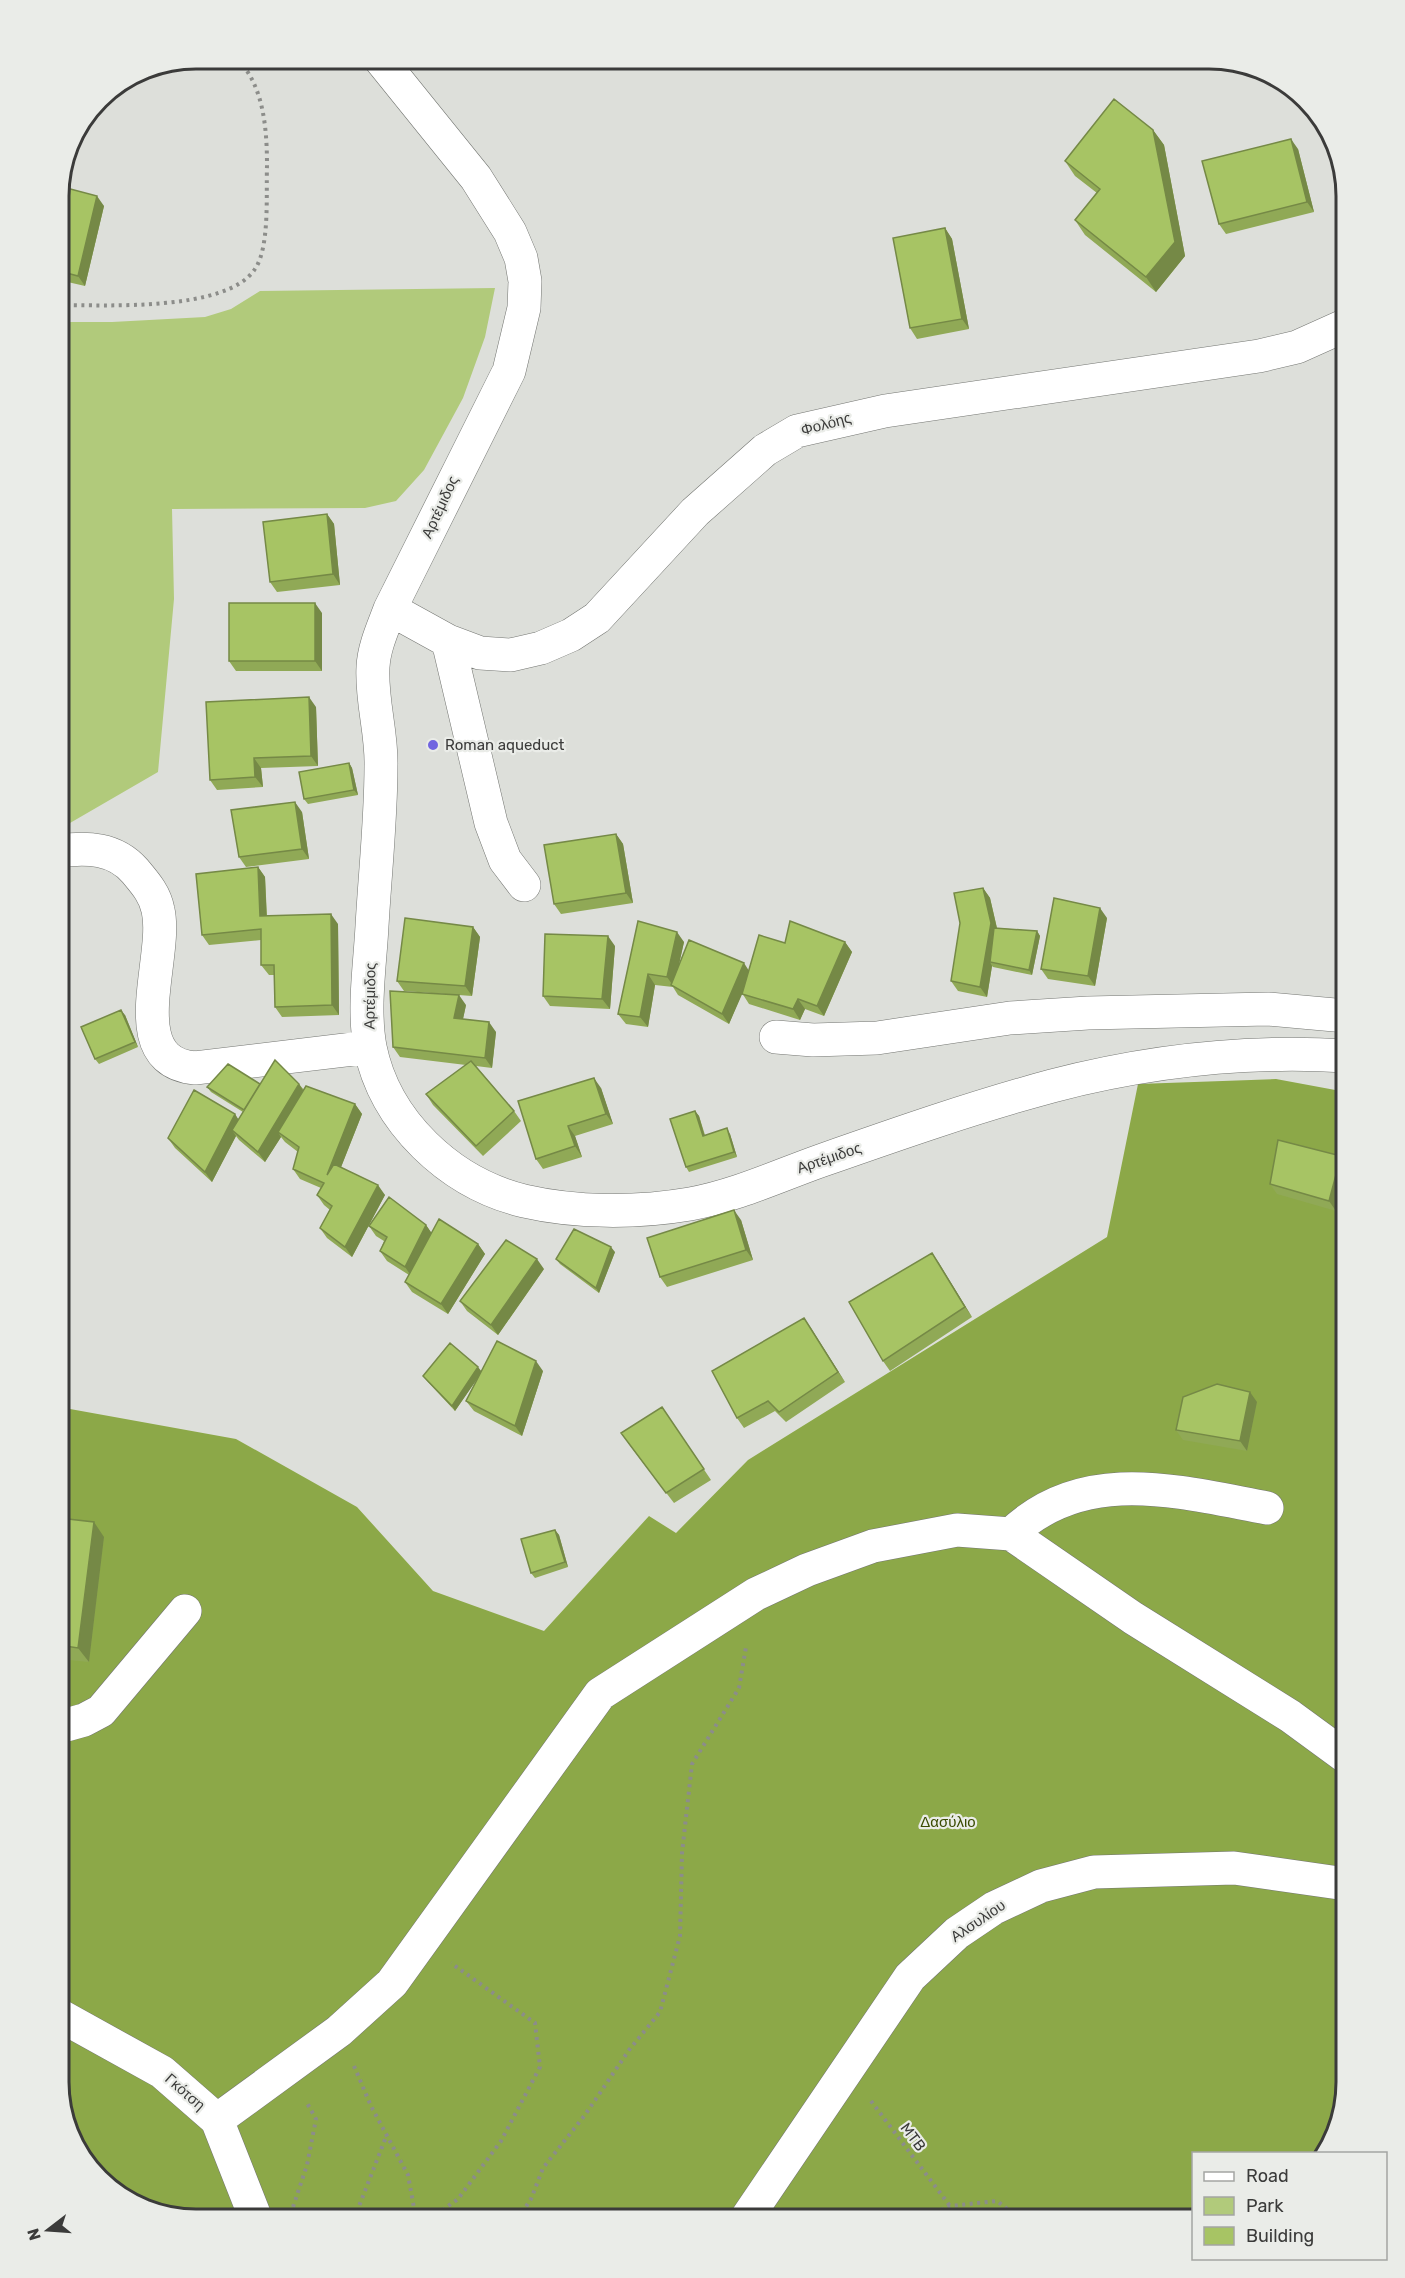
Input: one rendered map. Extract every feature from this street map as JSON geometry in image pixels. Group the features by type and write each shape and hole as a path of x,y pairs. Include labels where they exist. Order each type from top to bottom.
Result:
{"street":[{"name":"Αρτέμιδος","path":"389,69 477,178 510,232 521,258 525,281 524,308 508,371 390,609 377,641 373,669 382,764 368,991 370,1047 377,1075 396,1112 413,1134 446,1163 474,1181 524,1201 616,1210 656,1208 703,1201 1017,1096 1153,1065 1261,1054 1336,1056"},
{"name":"Φολόης","path":"390,609 448,641 480,653 511,655 541,648 585,627 616,599 695,512 749,462 780,439 808,427 885,411 1259,356 1297,347 1336,330"},
{"path":"448,641 491,823 505,860 524,885"},
{"path":"69,851 92,850 112,853 131,866 150,888 158,908 160,925 152,1020 159,1049 168,1060 181,1066 195,1068 370,1047"},
{"path":"776,1037 813,1040 877,1038 1010,1018 1088,1013 1268,1009 1336,1015"},
{"path":"1011,1534 1024,1520 1044,1508 1097,1491 1116,1489 1164,1489 1267,1508"},
{"path":"217,2120 339,2031 393,1983 600,1694 756,1594 807,1570 873,1546 957,1530 1011,1534 1133,1618 1290,1716 1336,1748"},
{"path":"69,1724 84,1720 101,1711 185,1611"},
{"name":"Αλσυλίου","path":"753,2209 910,1977 957,1933 994,1908 1041,1886 1094,1872 1201,1867 1234,1868 1336,1882"},
{"name":"Γκότση","path":"69,2021 162,2072 217,2120 252,2209"}],"path":[{"path":"69,305 161,304 196,299 236,286 256,268 262,251 266,212 265,130 254,84 246,69"},
{"path":"524,2209 531,2199 543,2168 585,2115 629,2050 660,2012 680,1936 682,1853 692,1764 739,1688 756,1594"},
{"path":"423,1943 535,2023 540,2067 501,2141 458,2199 444,2209"},
{"path":"339,2031 386,2136 408,2175 414,2209"},
{"path":"288,2068 316,2119 307,2165 292,2209"},
{"name":"MTB","path":"847,2070 952,2209"},
{"path":"358,2209 386,2136"},
{"path":"943,2209 950,2206 997,2200 1008,2209"}],"green space":[{"path":"495,288 485,337 463,398 424,470 396,501 365,508 172,509 174,599 158,772 69,823 69,322 205,317 231,309 260,291"},
{"name":"Δασύλιο","path":"1276,1079 1336,1090 1336,2082 1334,2107 1316,2152 1192,2152 1192,2209 187,2209 171,2207 140,2196 112,2178 90,2153 82,2138 71,2107 69,2082 69,1409 236,1439 357,1507 433,1591 544,1631 649,1516 676,1533 748,1460 1107,1237 1138,1084"}],"building":[{"path":"1114,99 1153,130 1175,242 1146,277 1075,220 1100,189 1065,161"},
{"path":"1291,139 1307,202 1219,224 1202,161"},
{"path":"69,189 97,196 78,276 69,274"},
{"path":"945,228 962,319 910,328 893,238"},
{"path":"327,514 333,574 270,582 263,522"},
{"path":"229,603 315,603 315,661 229,661"},
{"path":"309,697 311,756 254,758 255,777 210,780 206,702"},
{"path":"349,763 354,790 304,799 299,772"},
{"path":"295,802 302,849 239,857 231,810"},
{"path":"616,834 626,893 554,904 544,845"},
{"path":"258,867 260,916 331,914 332,1005 275,1007 274,965 261,965 261,929 202,935 196,874"},
{"path":"983,888 991,923 980,987 951,981 960,923 954,893"},
{"path":"1054,898 1100,908 1088,976 1041,969"},
{"path":"405,918 473,927 465,986 397,981"},
{"path":"638,921 677,932 667,977 648,974 640,1017 618,1014"},
{"path":"790,921 845,942 817,1006 798,999 793,1009 742,994 759,935 785,943"},
{"path":"994,928 1037,931 1029,970 990,962"},
{"path":"545,934 608,936 602,999 543,996"},
{"path":"689,940 744,963 722,1014 671,985"},
{"path":"390,991 459,995 454,1018 489,1022 485,1058 393,1047"},
{"path":"121,1010 135,1042 95,1059 81,1027"},
{"path":"275,1060 299,1084 258,1152 232,1130"},
{"path":"471,1061 514,1111 476,1146 426,1094"},
{"path":"228,1064 260,1084 244,1110 207,1087"},
{"path":"594,1078 606,1114 568,1126 575,1146 536,1159 518,1101"},
{"path":"306,1086 355,1104 327,1175 334,1164 378,1185 345,1247 320,1228 332,1206 317,1195 324,1183 293,1169 299,1147 278,1132"},
{"path":"194,1090 235,1114 205,1172 168,1138"},
{"path":"695,1111 703,1136 727,1128 734,1152 686,1167 670,1119"},
{"path":"1278,1140 1336,1155 1336,1175 1329,1201 1270,1184"},
{"path":"389,1197 426,1225 405,1267 380,1251 387,1237 369,1226"},
{"path":"734,1210 746,1250 660,1277 647,1238"},
{"path":"439,1219 478,1244 441,1304 405,1282"},
{"path":"574,1229 611,1247 596,1288 556,1259"},
{"path":"506,1240 537,1259 491,1325 460,1301"},
{"path":"932,1253 965,1307 883,1361 849,1302"},
{"path":"804,1318 838,1372 779,1412 768,1401 737,1418 712,1371"},
{"path":"497,1341 536,1361 515,1426 466,1401"},
{"path":"450,1343 478,1367 452,1406 423,1376"},
{"path":"1217,1384 1250,1392 1240,1441 1176,1430 1183,1397"},
{"path":"662,1407 704,1469 666,1493 621,1433"},
{"path":"69,1519 94,1522 78,1648 69,1647"},
{"path":"555,1530 565,1562 531,1573 521,1539"}],"place":[{"name":"Roman aqueduct","path":"433,745"}]}
